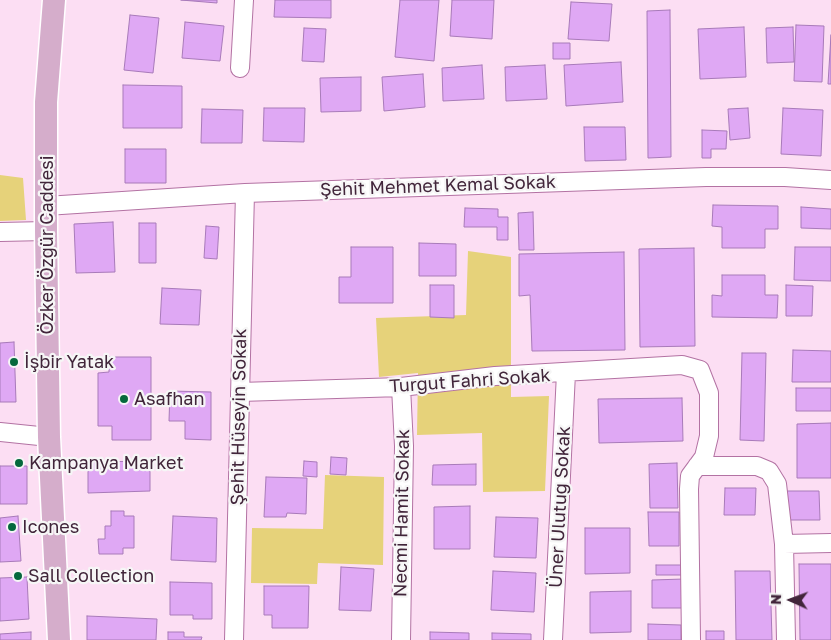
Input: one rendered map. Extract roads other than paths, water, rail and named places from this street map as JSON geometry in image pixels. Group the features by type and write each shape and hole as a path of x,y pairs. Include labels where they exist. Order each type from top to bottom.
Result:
{"main road":[{"name":"Özker Özgür Caddesi","path":"54,0 46,102 46,231 50,437 59,640"}],"street":[{"path":"240,68 244,0"},
{"name":"Şehit Mehmet Kemal Sokak","path":"46,206 245,194 706,177 831,180"},
{"name":"Şehit Hüseyin Sokak","path":"234,640 245,194"},
{"path":"0,232 46,231"},
{"name":"Turgut Fahri Sokak","path":"240,392 401,387 495,376 566,374 682,365 700,370 709,393 709,436 704,456 696,466"},
{"name":"Üner Ulutuğ Sokak","path":"553,640 566,374"},
{"name":"Necmi Hamit Sokak","path":"401,387 404,446 401,640"},
{"path":"0,432 50,437"},
{"path":"691,640 689,490 690,476 696,466 757,466 769,471 777,484 784,544 786,640"},
{"path":"784,544 831,543"}],"place":[{"name":"İşbir Yatak","path":"14,362"},
{"name":"Asafhan","path":"124,399"},
{"name":"Kampanya Market","path":"19,463"},
{"name":"Icones","path":"12,527"},
{"name":"Sall Collection","path":"18,576"}]}
